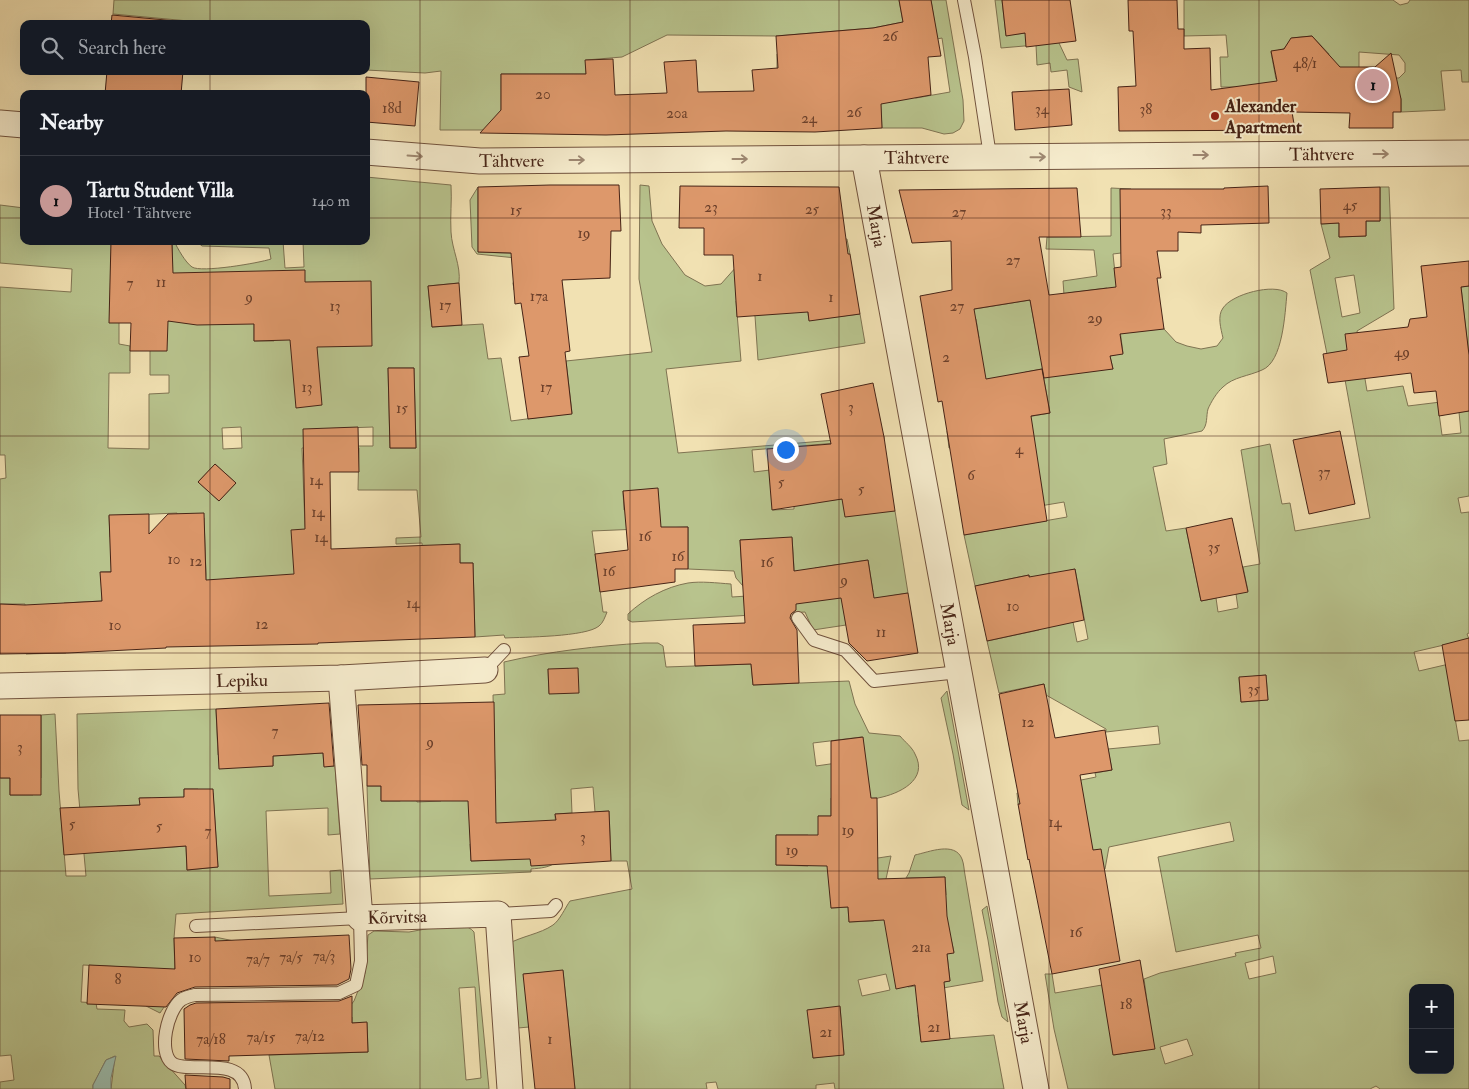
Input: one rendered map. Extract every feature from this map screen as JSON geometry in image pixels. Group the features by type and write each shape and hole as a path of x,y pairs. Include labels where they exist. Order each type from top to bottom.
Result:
{"street":[{"path":"0,123 20,125"},
{"name":"Tähtvere","path":"370,152 480,161 1469,153"},
{"name":"Marja","path":"864,158 1036,1089"},
{"name":"Lepiku","path":"0,686 341,678 485,670"},
{"name":"Kõrvitsa","path":"341,678 360,918 498,914"},
{"path":"498,914 510,1089"}],"lane":[{"path":"964,0 990,156"},
{"path":"798,618 814,640 845,650 874,681 959,672"},
{"path":"485,670 504,650"},
{"path":"498,914 551,911 556,905"},
{"path":"196,926 360,918 361,961 356,985 339,993 195,995 181,1000 170,1013 166,1033 167,1056 172,1063 178,1066 216,1067 236,1072 245,1084 246,1089"}],"green space":[{"path":"114,0 899,0 903,22 873,28 776,36 667,35 622,57 586,60 586,74 501,74 501,114 495,130 440,130 441,71 425,73 370,70 370,20 178,20 113,14"},
{"path":"931,0 946,0 963,100 964,121 960,129 953,133 944,134 922,128 882,128 880,94 783,105 777,68 777,54 916,98 950,92 942,38 937,39"},
{"path":"995,0 1002,0 1006,35 1058,30 1059,43 1067,60 1078,59 1082,92 1069,87 1067,70 1051,72 1050,63 1037,65 1036,45 1001,48"},
{"path":"1184,0 1393,0 1400,5 1408,3 1410,0 1469,0 1469,82 1462,82 1461,70 1441,71 1445,110 1401,112 1401,99 1393,78 1399,78 1405,72 1405,63 1399,55 1359,52 1359,67 1346,94 1319,73 1329,54 1312,36 1292,38 1284,49 1271,52 1276,79 1289,77 1288,80 1246,87 1221,87 1220,57 1228,57 1226,35 1184,36"},
{"path":"370,177 451,185 451,232 459,270 459,283 428,286 432,327 483,324 488,359 501,358 511,421 572,413 566,361 652,352 639,279 640,185 649,186 652,221 662,244 685,275 705,286 721,284 737,266 823,239 847,239 850,254 803,281 809,320 860,314 865,343 758,360 755,316 736,301 741,361 666,369 678,453 884,436 884,439 752,450 754,472 770,470 773,510 794,509 794,504 842,499 895,511 908,593 843,604 846,625 813,630 805,612 632,622 628,620 628,614 641,603 655,594 688,583 731,584 732,597 778,594 795,583 792,538 740,540 743,586 736,578 734,571 688,569 688,527 592,531 603,612 607,612 599,626 582,632 540,637 505,638 504,635 475,637 473,563 460,563 459,544 441,545 441,563 423,564 422,543 396,544 396,538 421,537 417,490 358,490 359,448 302,448 305,526 317,587 254,577 236,578 205,604 204,518 163,570 101,572 102,601 64,603 66,653 26,654 25,604 0,604 0,479 6,478 5,455 0,455 0,287 71,292 72,269 0,263 0,205 20,208 20,245 111,245 119,323 119,344 130,346 130,373 109,373 108,448 149,449 149,394 169,393 169,375 150,375 150,351 168,321 173,321 172,245 176,245 189,265 197,269 243,265 271,259 269,248 201,245 283,245 285,268 304,267 303,245 370,245","holes":["274,321 274,341 254,341 254,324","388,368 414,368 416,448 390,448","241,427 242,448 223,449 222,428","373,427 373,446 346,446 345,428","215,464 236,483 219,501 198,482","623,491 659,507 624,510","177,513 178,534 110,537 109,516","868,560 873,592 815,568"]},
{"path":"478,187 478,252 533,254 535,288 514,290 513,283 518,275 516,258 477,254 472,247 470,200"},
{"path":"1380,187 1389,187 1394,309 1357,331 1367,391 1403,386 1408,406 1457,400 1449,352 1468,349 1461,287 1469,286 1469,398 1439,413 1442,435 1461,433 1459,412 1469,411 1469,496 1458,498 1461,513 1469,512 1469,633 1467,634 1469,639 1452,700 1459,741 1469,740 1469,1089 1380,1089 1376,1086 1370,1089 1068,1089 1054,1029 1045,974 1052,974 1055,993 1102,985 1114,1055 1144,1050 1150,1022 1144,979 1160,973 1236,956 1235,953 1261,948 1258,935 1176,952 1158,857 1234,841 1230,822 1109,847 1105,869 1076,874 1018,804 1017,793 1096,777 1095,773 1112,770 1108,749 1160,744 1158,726 1106,732 1106,729 1046,695 1044,684 999,693 987,641 1039,630 1029,575 975,586 964,535 1067,517 1064,502 962,519 982,442 949,448 947,431 1050,413 1042,369 1026,372 969,396 960,342 979,338 976,319 956,312 1030,300 1041,359 1067,336 1063,281 1097,276 1094,250 1046,249 1047,237 1111,236 1111,188 1131,189 1131,234 1164,329 1176,342 1201,349 1217,346 1223,338 1220,323 1221,311 1228,303 1244,294 1263,290 1281,290 1287,293 1282,336 1279,347 1269,365 1262,370 1231,381 1223,387 1209,406 1204,429 1164,439 1167,464 1153,467 1166,531 1186,528 1201,601 1216,598 1218,612 1238,608 1236,594 1248,591 1243,567 1260,564 1241,450 1270,444 1282,504 1290,503 1295,531 1370,518 1340,352 1327,354 1310,270 1330,258 1321,224 1339,223 1339,237 1366,236 1366,221 1380,221","holes":["1129,252 1132,281 1116,283 1113,254","1354,275 1360,313 1342,317 1335,278","1107,288 1109,301 1116,300 1123,353 1110,356 1113,369 1077,359 1068,293","1075,569 1088,639 1077,642 1063,572","1444,645 1449,664 1419,671 1414,652","1266,675 1268,700 1241,702 1239,678","1273,956 1276,973 1249,979 1245,963","1187,1039 1193,1055 1165,1064 1160,1047"]},
{"path":"658,643 663,646 666,667 751,664 753,685 849,681 855,704 869,733 900,736 910,747 918,763 918,771 910,784 895,793 878,798 831,798 831,816 818,816 878,858 891,856 886,879 831,908 848,907 849,922 873,921 946,895 945,877 906,878 915,855 941,849 954,850 959,854 964,865 983,981 943,988 947,1013 918,1015 921,1041 994,1035 1004,1089 835,1089 834,1083 816,1085 816,1089 718,1089 716,1082 706,1083 707,1089 575,1089 563,971 524,974 529,1027 518,1028 508,944 542,931 556,923 570,901 632,889 627,861 611,861 609,811 595,812 593,787 571,789 572,813 555,814 558,861 551,865 531,869 531,872 370,879 367,786 381,786 381,801 400,801 416,790 417,802 441,801 440,783 495,779 493,695 505,694 504,662 591,647","holes":["548,669 579,692 549,693","862,737 865,759 816,766 813,743","776,835 808,835 808,866 776,865","470,844 520,859 471,861","951,939 954,952 947,954 950,981 908,987 904,966","886,974 890,990 862,996 858,980","840,1007 844,1054 813,1058 808,1010"]},
{"path":"947,691 969,810 962,805 941,698"},
{"path":"216,709 218,755 247,754 247,767 273,766 273,756 323,753 324,766 335,766 340,834 328,835 328,808 266,811 269,896 331,893 330,871 341,870 343,904 176,914 174,938 175,977 215,976 215,937 234,941 236,979 190,983 175,994 160,1013 146,1006 147,968 83,965 81,1002 96,1003 97,1009 125,1010 124,1021 129,1027 147,1024 153,1030 154,1056 159,1056 185,1085 186,1089 111,1089 115,1056 106,1060 93,1085 93,1089 0,1089 0,1082 14,1080 11,1055 0,1056 0,778 10,778 10,795 33,795 33,778 41,778 41,715 55,714 66,876 86,876 78,789 77,714","holes":["184,789 198,789 198,794 213,793 218,867 187,870 186,846 119,851 117,806 140,805 140,798 151,798 151,805 184,803"]},
{"path":"987,906 1008,1022 1002,1017 998,1002 982,910"},
{"path":"447,925 465,927 474,932 489,1089 275,1089 269,1055 368,1052 367,1023 352,1023 352,1017 346,1017 346,1011 354,1001 365,973 368,935 374,931 409,932","holes":["475,987 481,1078 466,1080 459,988"]}],"shaded area":[{"path":"116,1056 111,1078 111,1089 93,1089 93,1085 106,1060"}],"building":[{"path":"899,0 931,0 941,56 928,57 931,95 881,104 882,128 815,132 726,131 606,135 480,133 501,110 501,74 586,74 585,60 613,59 615,95 667,93 664,62 696,60 698,92 754,91 752,70 778,68 776,36 873,28 903,22"},
{"path":"1002,0 1070,0 1076,41 1026,47 1025,33 1006,36"},
{"path":"1128,0 1177,0 1178,29 1184,29 1184,49 1210,48 1211,90 1277,81 1271,51 1284,49 1291,38 1312,36 1340,67 1375,67 1391,53 1401,99 1401,112 1393,112 1393,128 1349,128 1350,113 1292,112 1295,130 1119,131 1118,87 1136,86 1133,31 1129,31"},
{"path":"112,15 166,20 111,20"},
{"path":"107,75 183,75 181,90 105,90"},
{"path":"366,77 419,82 415,126 370,122 370,90 366,90"},
{"path":"1069,89 1072,125 1015,130 1012,92"},
{"path":"619,185 621,231 611,231 610,278 562,280 570,351 565,352 572,414 528,419 519,357 529,356 521,303 515,304 511,253 478,252 478,187"},
{"path":"680,186 839,187 848,254 850,254 860,314 809,321 808,312 737,317 733,255 704,255 704,228 679,228"},
{"path":"1268,186 1269,223 1201,225 1201,233 1178,232 1178,251 1157,251 1161,278 1157,278 1164,329 1120,334 1123,354 1110,356 1113,369 1044,378 1030,300 974,309 986,379 1042,369 1050,413 1031,416 1047,521 964,535 942,401 938,402 920,296 952,290 951,241 912,243 899,190 1077,188 1081,237 1039,237 1049,295 1116,287 1114,268 1121,267 1120,189 1224,189"},
{"path":"1380,187 1380,221 1366,221 1366,236 1339,237 1339,223 1321,224 1320,189"},
{"path":"111,245 172,245 173,273 305,270 305,282 371,281 372,346 317,347 322,405 296,408 290,340 254,341 254,324 197,325 168,321 167,351 130,351 131,323 109,323"},
{"path":"1469,261 1469,286 1461,287 1469,355 1469,411 1439,416 1436,391 1414,393 1411,373 1328,383 1323,354 1347,350 1345,334 1408,327 1410,319 1427,317 1421,266"},
{"path":"459,283 462,325 432,327 428,286"},
{"path":"388,368 414,368 416,448 390,448"},
{"path":"873,383 884,437 895,511 845,517 842,499 772,510 767,449 831,444 821,394"},
{"path":"358,427 359,472 330,472 331,549 460,544 460,563 473,563 475,637 0,654 0,604 25,605 102,601 100,572 111,572 109,515 149,514 149,534 168,514 204,513 206,580 294,574 291,530 305,529 303,429"},
{"path":"1340,431 1355,504 1309,514 1293,440"},
{"path":"215,464 236,483 219,501 198,482"},
{"path":"658,488 661,527 688,527 688,569 675,569 675,582 600,592 595,554 628,550 623,491"},
{"path":"1232,518 1248,592 1201,601 1186,528"},
{"path":"792,537 794,571 868,560 874,598 908,593 918,653 867,661 849,643 841,598 796,604 796,610 791,614 790,618 797,630 799,683 753,685 751,664 695,666 693,625 745,623 740,540"},
{"path":"1075,569 1084,620 987,641 975,586 1029,575 1029,577"},
{"path":"1469,638 1469,720 1455,721 1442,645"},
{"path":"578,668 579,693 549,694 548,669"},
{"path":"1266,675 1268,700 1241,702 1239,677"},
{"path":"1044,684 1055,738 1105,730 1112,770 1080,775 1093,850 1101,849 1120,961 1052,974 1028,860 1018,804 1020,804 999,694"},
{"path":"494,702 496,823 556,820 555,814 609,811 611,861 531,866 530,859 471,861 468,801 381,801 381,786 367,786 367,765 362,765 358,705"},
{"path":"329,703 334,766 324,767 323,753 273,756 273,766 219,769 216,709"},
{"path":"0,715 41,715 41,795 10,795 10,778 0,778"},
{"path":"863,737 871,798 877,798 878,879 945,877 947,916 954,953 947,954 950,981 944,982 950,1039 921,1042 915,985 896,989 884,920 849,922 848,907 831,908 827,866 776,865 776,835 818,835 818,816 831,816 831,741"},
{"path":"184,789 213,789 218,867 187,870 186,846 64,855 60,808 140,805 139,798 184,797"},
{"path":"349,935 351,969 349,979 337,985 195,987 177,993 166,1007 87,1004 89,965 175,969 174,938 215,937 215,941"},
{"path":"1140,960 1155,1049 1113,1055 1099,969"},
{"path":"563,970 575,1089 535,1089 523,974"},
{"path":"352,996 352,1023 367,1022 368,1052 229,1056 229,1061 185,1059 184,1009 190,1005 196,1003 339,1001"},
{"path":"840,1006 844,1055 813,1058 807,1010"},
{"path":"185,1075 230,1079 230,1089 186,1089"}],"place":[{"name":"Tartu Student Villa","path":"1373,85"},
{"name":"Alexander Apartment","path":"1215,116"}]}
